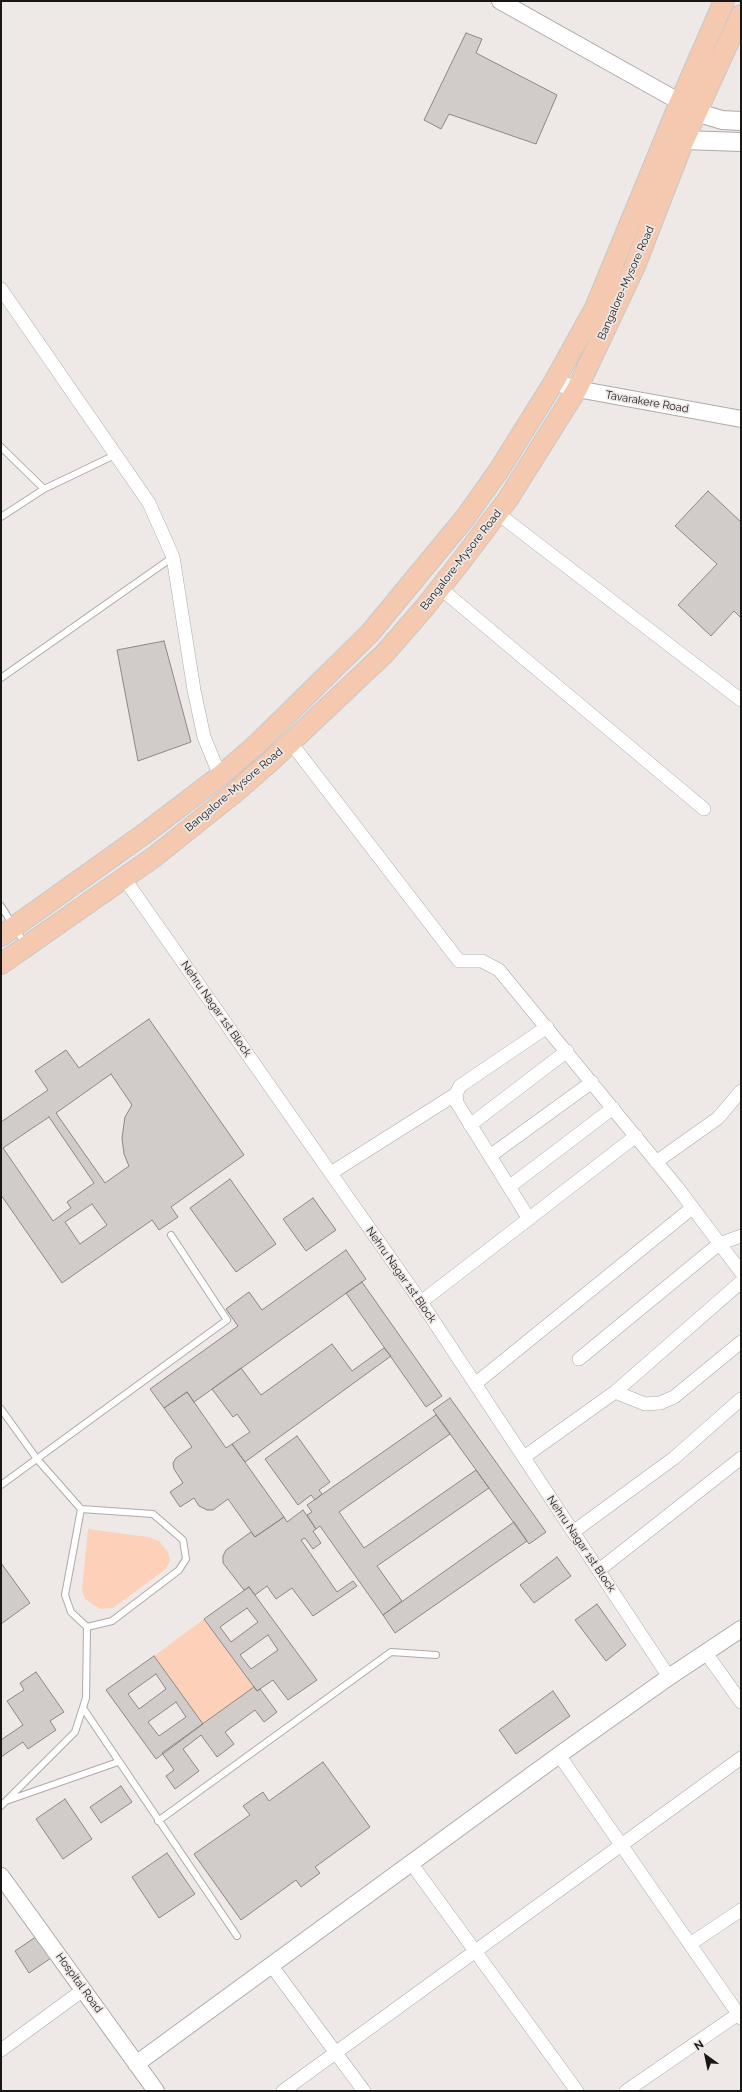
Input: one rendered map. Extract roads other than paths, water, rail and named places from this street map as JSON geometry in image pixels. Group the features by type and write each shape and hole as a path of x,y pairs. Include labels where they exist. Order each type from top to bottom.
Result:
{"main road":[{"name":"Bangalore-Mysore Road","path":"1,964 124,878 233,794 291,743 385,653 440,588 497,513 542,447 577,389 635,266 675,138 679,104 724,1"},
{"name":"Bangalore-Mysore Road","path":"8,930 144,834 220,776 255,746 316,689 370,633 422,572 465,518 495,476 554,382 595,308 675,138 696,113 741,16"},
{"path":"679,104 696,113 722,120 741,121"},
{"path":"675,138 741,142"}],"street":[{"path":"500,1 679,104"},
{"path":"1,289 149,503 173,557 194,690 204,737 220,776"},
{"name":"Tavarakere Road","path":"554,382 577,389 741,419"},
{"path":"497,513 741,700"},
{"path":"440,588 704,809"},
{"path":"291,743 459,961 482,961 499,970 636,1136 741,1272"},
{"name":"Nehru Nagar 1st Block","path":"124,878 421,1302 669,1677"},
{"path":"331,1173 456,1094 460,1086 547,1027"},
{"path":"470,1125 567,1051"},
{"path":"490,1156 592,1082"},
{"path":"656,1162 718,1118 741,1091"},
{"path":"456,1094 457,1103 528,1219"},
{"path":"509,1187 613,1108"},
{"path":"421,1302 636,1136"},
{"path":"475,1384 692,1208"},
{"path":"580,1360 719,1244 741,1236"},
{"path":"524,1457 615,1392 741,1282"},
{"path":"615,1392 646,1404 660,1403 674,1397 741,1342"},
{"path":"573,1532 674,1458 741,1399"},
{"path":"599,1570 741,1458"},
{"path":"136,2064 558,1755 669,1677 741,1629"},
{"path":"706,1653 741,1702"},
{"path":"558,1755 740,2015 626,2091"},
{"path":"283,2091 620,1844 741,1758"},
{"path":"411,1863 578,2091"},
{"name":"Hospital Road","path":"1,1876 156,2091"},
{"path":"690,1944 741,1910"},
{"path":"271,1965 364,2091"},
{"path":"1,2050 83,1990"}],"lane":[{"path":"1,447 44,489"},
{"path":"1,516 44,489 115,455"},
{"path":"1,678 173,557"},
{"path":"1,906 8,930 26,946"},
{"path":"1,1486 227,1320 171,1235"},
{"path":"1,1409 37,1459 81,1509 153,1514 184,1540 186,1560 179,1570 112,1621 87,1627"},
{"path":"3,1804 75,1732 86,1698 87,1627 72,1612 65,1595 81,1509"},
{"path":"158,1821 391,1652 436,1655"},
{"path":"83,1708 118,1762 237,1936"},
{"path":"3,1804 118,1762"}]}
